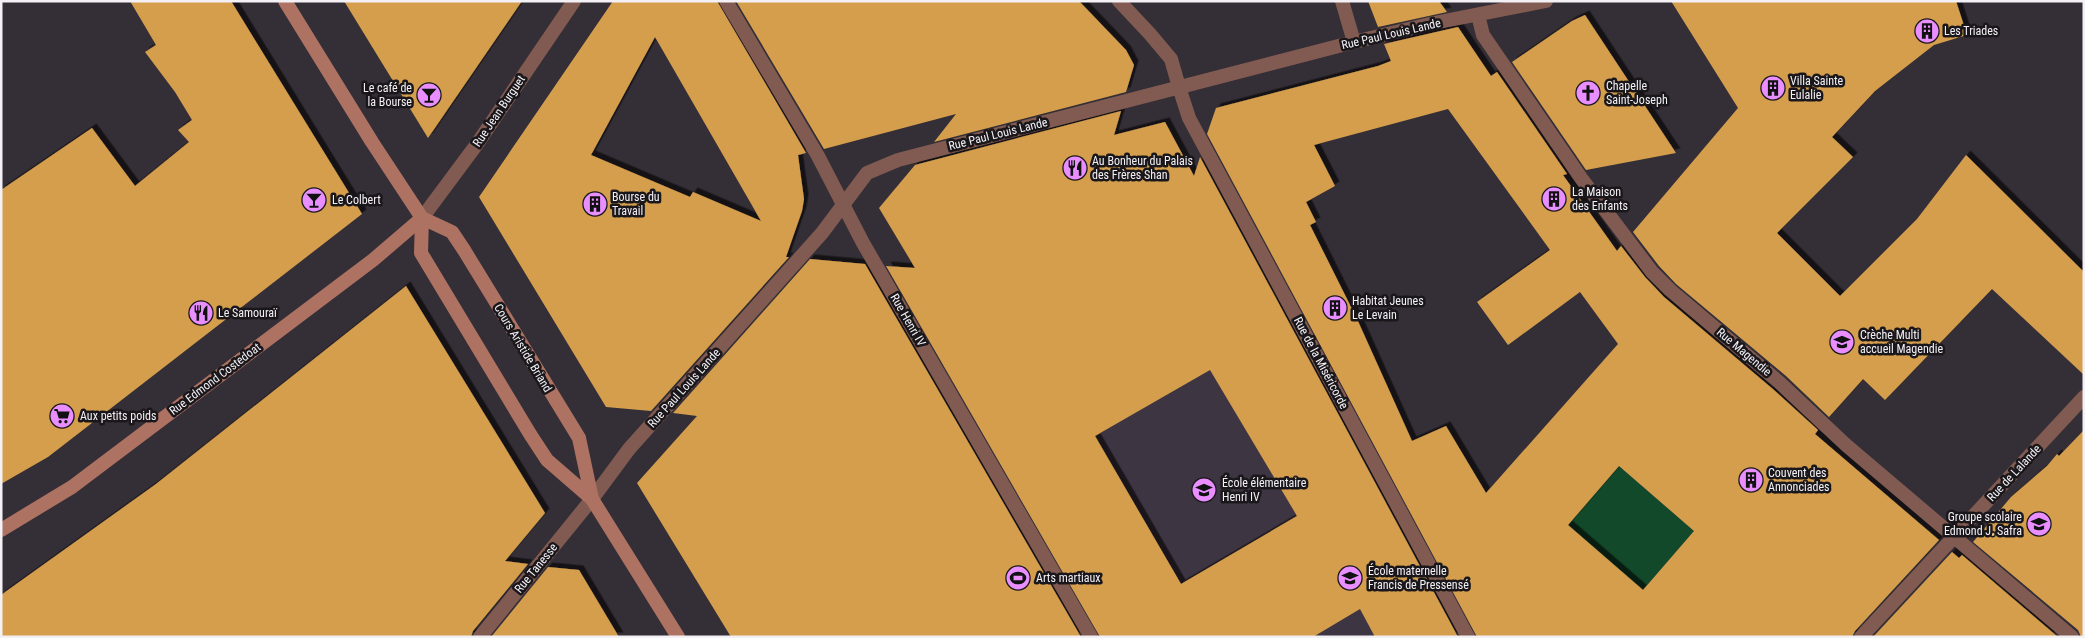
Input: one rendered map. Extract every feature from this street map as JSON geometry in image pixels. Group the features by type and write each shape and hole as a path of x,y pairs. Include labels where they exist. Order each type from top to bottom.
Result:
{"main road":[{"path":"286,1 368,135 422,218"},
{"name":"Cours Aristide Briand","path":"592,499 578,438 452,232 422,218 421,253 431,271 547,460 592,499 678,637"},
{"name":"Rue Edmond Costedoat","path":"1,530 72,487 373,260 422,218"}],"street":[{"name":"Rue Jean Burguet","path":"422,218 477,144 574,1"},
{"name":"Rue Henri IV","path":"726,1 818,156 844,203 863,243 1091,637"},
{"name":"Rue de la Miséricorde","path":"1119,1 1171,59 1189,118 1468,637"},
{"path":"1342,1 1354,42"},
{"name":"Rue Paul Louis Lande","path":"592,499 630,449 822,232 867,173 898,160 1354,42 1434,23 1546,1"},
{"name":"Rue Magendie","path":"1478,15 1483,35 1581,178 1652,272 1670,290 1780,383 1846,445 2072,637"},
{"name":"Rue de Lalande","path":"1862,637 2084,397"},
{"name":"Rue Tanesse","path":"480,637 592,499"}],"shaded area":[{"name":"École élémentaire Henri IV","path":"1195,345 1446,637 1128,637 1084,428"}],"green space":[{"path":"1619,466 1694,531 1643,590 1568,525"}],"building":[{"path":"130,1 231,1 362,214 48,457 1,484 1,190 92,128 135,186 189,142 178,130 192,120 175,92 145,52 156,45"},
{"path":"344,1 522,1 428,138"},
{"name":"Bourse du Travail","path":"613,1 717,1 806,153 798,155 804,199 802,211 786,257 789,257 651,411 606,407 479,197","holes":["655,37 761,221 693,192 690,197 591,155"]},
{"path":"736,1 1079,1 1126,50 1134,65 1126,92 934,142 956,114 824,149"},
{"path":"1368,1 1439,1 1447,12 1378,27"},
{"path":"1671,1 1956,1 1967,35 1934,45 1875,91 1832,137 1853,157 1777,233 1840,296 1917,219 1966,155 2084,272 2084,375 1992,289 1885,400 1863,379 1829,417 1786,376 1676,284 1659,266 1633,232 1738,108"},
{"name":"Chapelle Saint-Joseph","path":"1585,15 1676,153 1586,170 1512,62 1572,21"},
{"path":"1458,27 1491,76 1497,72 1567,174 1563,175 1617,251 1621,246 1645,277 1664,297 1774,390 1818,430 1815,434 1939,540 1855,631 1852,637 1477,637 1207,134 1216,108 1378,66 1391,61 1384,44","holes":["1448,109 1550,250 1477,302 1508,345 1580,292 1618,344 1486,493 1446,426 1412,441 1357,319 1310,225 1316,222 1306,202 1335,186 1314,145","1619,466 1694,531 1643,590 1568,525"]},
{"path":"1121,111 1114,135 1165,122 1194,176 1200,157 1458,637 1375,637 1360,609 1313,637 1100,637 886,266 915,268 879,208 915,165","holes":["1210,370 1297,516 1181,584 1095,436"]},
{"path":"810,259 865,264 1081,637 731,637 637,483 697,416 673,413"},
{"path":"406,286 545,513 505,561 528,564 473,631 471,637 1,637 1,595 156,484"},
{"name":"Groupe scolaire Edmond J. Safra","path":"2084,430 2084,637 2081,637 2078,630 1973,542 2011,497 2047,466 2057,454 2059,456"},
{"path":"1952,552 1959,558 1962,555 2058,637 1873,637"},
{"path":"548,567 579,570 619,637 491,637"}],"place":[{"name":"Les Triades","path":"1927,31"},
{"name":"Villa Sainte Eulalie","path":"1773,88"},
{"name":"Chapelle Saint-Joseph","path":"1588,93"},
{"name":"Le café de la Bourse","path":"429,95"},
{"name":"Au Bonheur du Palais des Frères Shan","path":"1075,168"},
{"name":"La Maison des Enfants","path":"1554,199"},
{"name":"Le Colbert","path":"314,200"},
{"name":"Bourse du Travail","path":"595,204"},
{"name":"Habitat Jeunes Le Levain","path":"1335,308"},
{"name":"Le Samouraï","path":"201,313"},
{"name":"Crèche Multi accueil Magendie","path":"1842,342"},
{"name":"Aux petits poids","path":"62,416"},
{"name":"Couvent des Annonciades","path":"1751,480"},
{"name":"École élémentaire Henri IV","path":"1204,490"},
{"name":"Groupe scolaire Edmond J. Safra","path":"2039,524"},
{"name":"Arts martiaux","path":"1018,578"},
{"name":"École maternelle Francis de Pressensé","path":"1350,578"}]}
